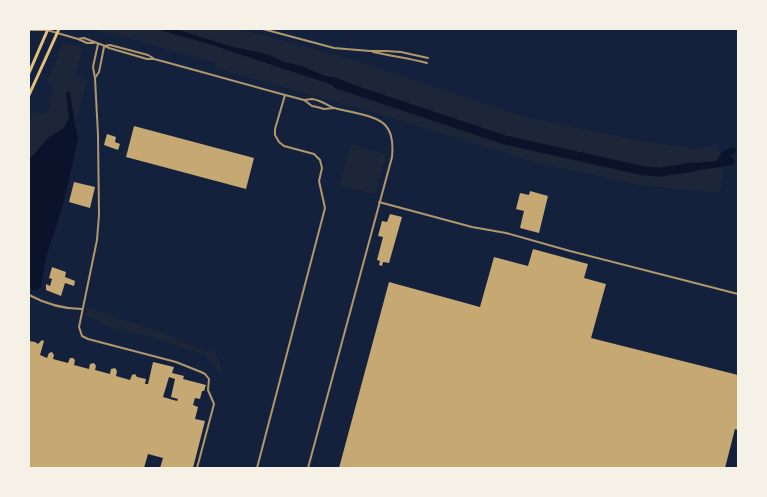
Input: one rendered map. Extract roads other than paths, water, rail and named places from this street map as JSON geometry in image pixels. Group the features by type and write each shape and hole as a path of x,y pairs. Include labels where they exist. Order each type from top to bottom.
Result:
{"highway":[{"path":"29,73 47,29"},
{"path":"29,95 59,29"}],"street":[{"path":"29,30 47,29 78,38 86,43 110,45 154,59 370,117 386,126 392,141 390,163 308,468"},
{"path":"263,29 334,48 400,56 427,63"},
{"path":"96,43 93,67 98,135 99,214 97,240 82,309 80,333 84,337 176,362 205,374 209,379 208,390 214,404 197,468"},
{"path":"95,78 99,72 105,46"},
{"path":"370,52 401,52 428,58"},
{"path":"256,468 325,208 319,181 322,168 320,160 314,154 284,146 279,142 276,135 275,129 285,95"},
{"path":"304,100 312,106 324,109 335,108"},
{"path":"379,202 738,294"},
{"path":"29,295 72,309 82,309"}],"waterway":[{"path":"337,84 505,140 644,171 660,172 694,167"}]}
